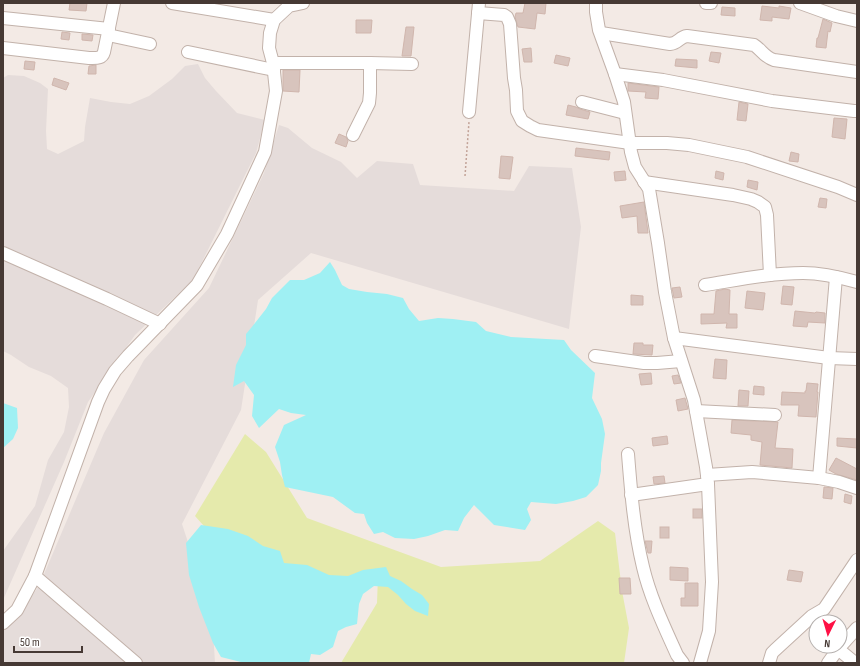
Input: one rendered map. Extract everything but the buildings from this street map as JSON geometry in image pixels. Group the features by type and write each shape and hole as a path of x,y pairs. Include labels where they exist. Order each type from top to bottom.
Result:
{"street":[{"path":"3,48 97,58 102,57 114,3"},
{"path":"172,3 274,20"},
{"path":"3,623 17,610 36,576 104,389 128,356 197,285 227,234 265,152 276,91 269,48 270,33 274,20 289,6 303,3"},
{"path":"596,3 596,12 601,33 624,102 631,152 635,167 649,189 665,292 674,338 694,400 708,480 712,582 709,631 700,663"},
{"path":"706,3 711,3"},
{"path":"800,3 836,16 857,21"},
{"path":"469,112 478,8 507,17 510,24 518,115 522,121 538,130 630,143 667,143 689,145 747,157 838,187 857,195"},
{"path":"3,18 108,32 150,44"},
{"path":"601,33 670,44 677,42 682,37 686,36 754,45 765,56 774,60 857,72"},
{"path":"188,52 273,67 370,63 412,64"},
{"path":"353,135 369,103 370,63"},
{"path":"615,74 663,80 772,101 857,111"},
{"path":"582,102 625,113"},
{"path":"644,182 733,195 751,199 765,207 767,215 770,276"},
{"path":"3,253 160,324"},
{"path":"705,285 803,273 836,276 857,282"},
{"path":"819,478 836,276"},
{"path":"674,338 829,358 857,359"},
{"path":"595,356 644,363 681,361"},
{"path":"696,411 775,415"},
{"path":"628,454 631,495 643,567 653,599 677,655 683,663"},
{"path":"631,495 674,490 708,480 752,472 819,478 839,482 857,488"},
{"path":"768,663 772,653 775,650 812,616 824,608 857,560"},
{"path":"36,576 136,663"},
{"path":"848,638 857,628"},
{"path":"828,663 834,654"},
{"path":"844,654 855,663"}],"path":[{"path":"465,176 469,112"}],"shaded area":[{"path":"198,64 205,78 237,113 265,120 256,153 193,280 135,335 88,402 64,462 3,600 3,551 35,506 48,460 64,432 69,407 68,388 51,376 29,367 3,351 3,78 8,75 24,76 40,83 48,89 46,131 47,149 58,154 84,141 90,98 130,104 149,96 172,79 185,66"},
{"path":"279,125 288,128 312,148 341,162 357,178 377,161 413,164 420,185 514,191 529,166 572,168 581,227 569,329 311,253 258,300 241,410 182,524 212,615 215,663 3,663 3,628 13,622 39,586 104,433 144,360 209,288 264,173"}],"green space":[{"path":"245,434 266,452 307,518 441,567 540,561 598,521 615,533 622,591 629,628 624,663 341,663 377,603 378,576 334,584 212,535 195,516"}],"water":[{"path":"330,262 342,285 349,289 387,294 403,298 409,309 419,321 438,318 476,322 486,331 511,337 564,340 571,350 595,373 592,398 602,419 605,434 598,485 586,497 573,501 556,504 531,502 527,509 531,520 525,530 494,525 474,505 464,518 458,531 445,530 414,539 395,538 383,532 374,534 367,523 364,514 355,513 333,497 285,487 280,462 275,447 284,425 306,415 291,413 279,409 259,428 252,416 254,395 244,381 233,387 236,365 246,345 246,334 266,309 272,298 290,280 304,280 320,273"},
{"path":"3,403 17,408 18,428 13,439 3,448"},
{"path":"201,525 228,529 248,536 263,546 280,551 284,563 307,565 329,575 348,576 363,570 386,567 390,576 401,581 422,595 429,604 428,616 415,611 388,587 374,586 363,594 359,604 357,624 338,631 333,647 320,655 311,654 309,663 245,663 221,657 213,643 199,607 189,575 186,543"}]}
